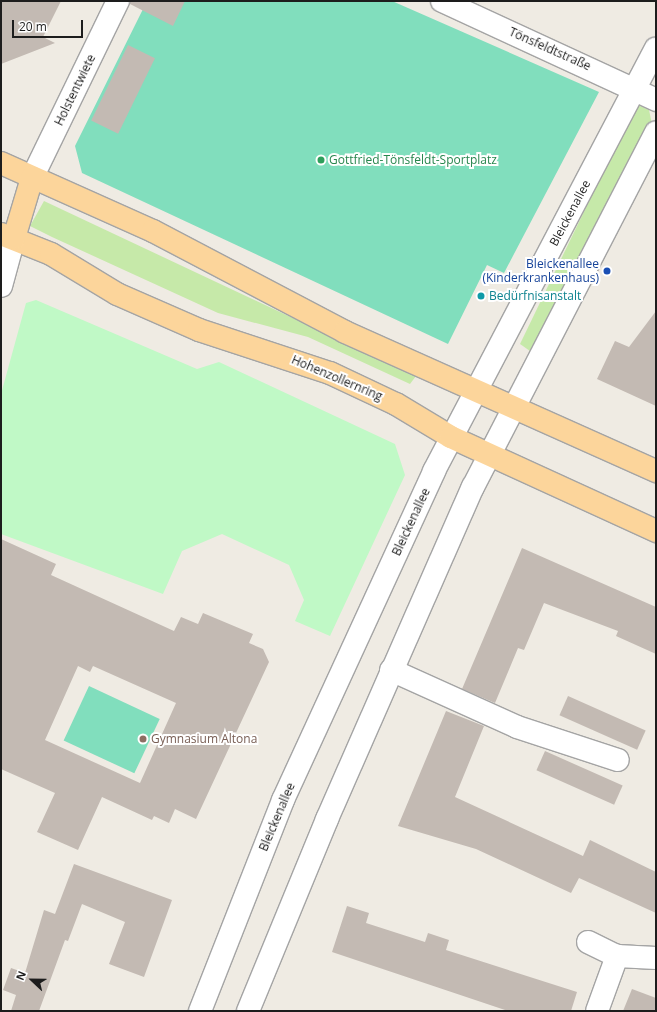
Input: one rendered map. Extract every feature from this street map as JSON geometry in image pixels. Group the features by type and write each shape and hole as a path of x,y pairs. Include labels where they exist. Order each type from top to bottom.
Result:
{"main road":[{"path":"1,163 153,231 345,332 516,407 656,471"},
{"path":"7,236 32,178"},
{"name":"Hohenzollernring","path":"7,236 51,254 117,294 200,330 330,373 396,404 452,437 656,531"}],"street":[{"name":"Holstentwiete","path":"32,178 118,1"},
{"name":"Tönsfeldtstraße","path":"442,1 656,100"},
{"name":"Bleickenallee","path":"200,1011 283,800 452,437 656,49"},
{"path":"248,1011 391,670 490,455 656,133"},
{"path":"1,286 7,236"},
{"path":"391,670 517,727 618,760"},
{"path":"588,942 617,956 656,958"},
{"path":"597,1011 617,956"}],"green space":[{"name":"Gottfried-Tönsfeldt-Sportplatz","path":"147,1 392,1 599,92 504,273 487,265 448,344 82,173 75,146"},
{"path":"636,104 649,110 652,124 530,351 520,344"},
{"path":"44,201 416,376 410,384 308,337 218,313 52,237 30,226"},
{"path":"36,300 197,369 219,362 395,444 405,475 330,636 295,621 304,600 289,565 222,534 182,551 163,594 1,534 1,394 26,303"},
{"path":"89,686 160,719 134,773 64,740"}],"building":[{"path":"1,1 61,1 43,37 55,43 1,64"},
{"path":"130,1 185,1 173,26 130,4"},
{"path":"128,45 155,58 118,134 91,120"},
{"path":"656,311 656,406 597,379 615,341 629,347"},
{"path":"1,539 56,564 51,575 174,631 181,617 198,624 203,613 253,634 249,643 263,649 269,662 196,819 175,809 169,823 154,816 152,820 102,797 78,850 37,832 55,793 1,769","holes":["78,666 90,672 93,666 176,703 140,783 45,740"]},
{"path":"522,548 656,607 656,654 616,636 618,631 544,603 524,650 518,648 495,703 462,689"},
{"path":"568,696 646,731 637,750 559,715"},
{"path":"446,711 484,726 455,797 583,856 590,840 656,872 656,913 579,878 571,893 476,849 398,826"},
{"path":"545,751 623,786 614,805 536,770"},
{"path":"74,864 172,900 144,977 109,964 125,922 82,904 68,941 65,940 39,1011 11,1011 16,995 3,990 11,968 25,973 44,910 55,914"},
{"path":"347,906 369,913 366,923 425,942 428,933 449,940 446,950 577,992 571,1011 508,1011 332,952"},
{"path":"632,989 656,998 656,1011 623,1011"}],"place":[{"name":"Gottfried-Tönsfeldt-Sportplatz","path":"321,160"},
{"name":"Bleickenallee (Kinderkrankenhaus)","path":"607,271"},
{"name":"Bedürfnisanstalt","path":"481,296"},
{"name":"Gymnasium Altona","path":"143,739"}]}
